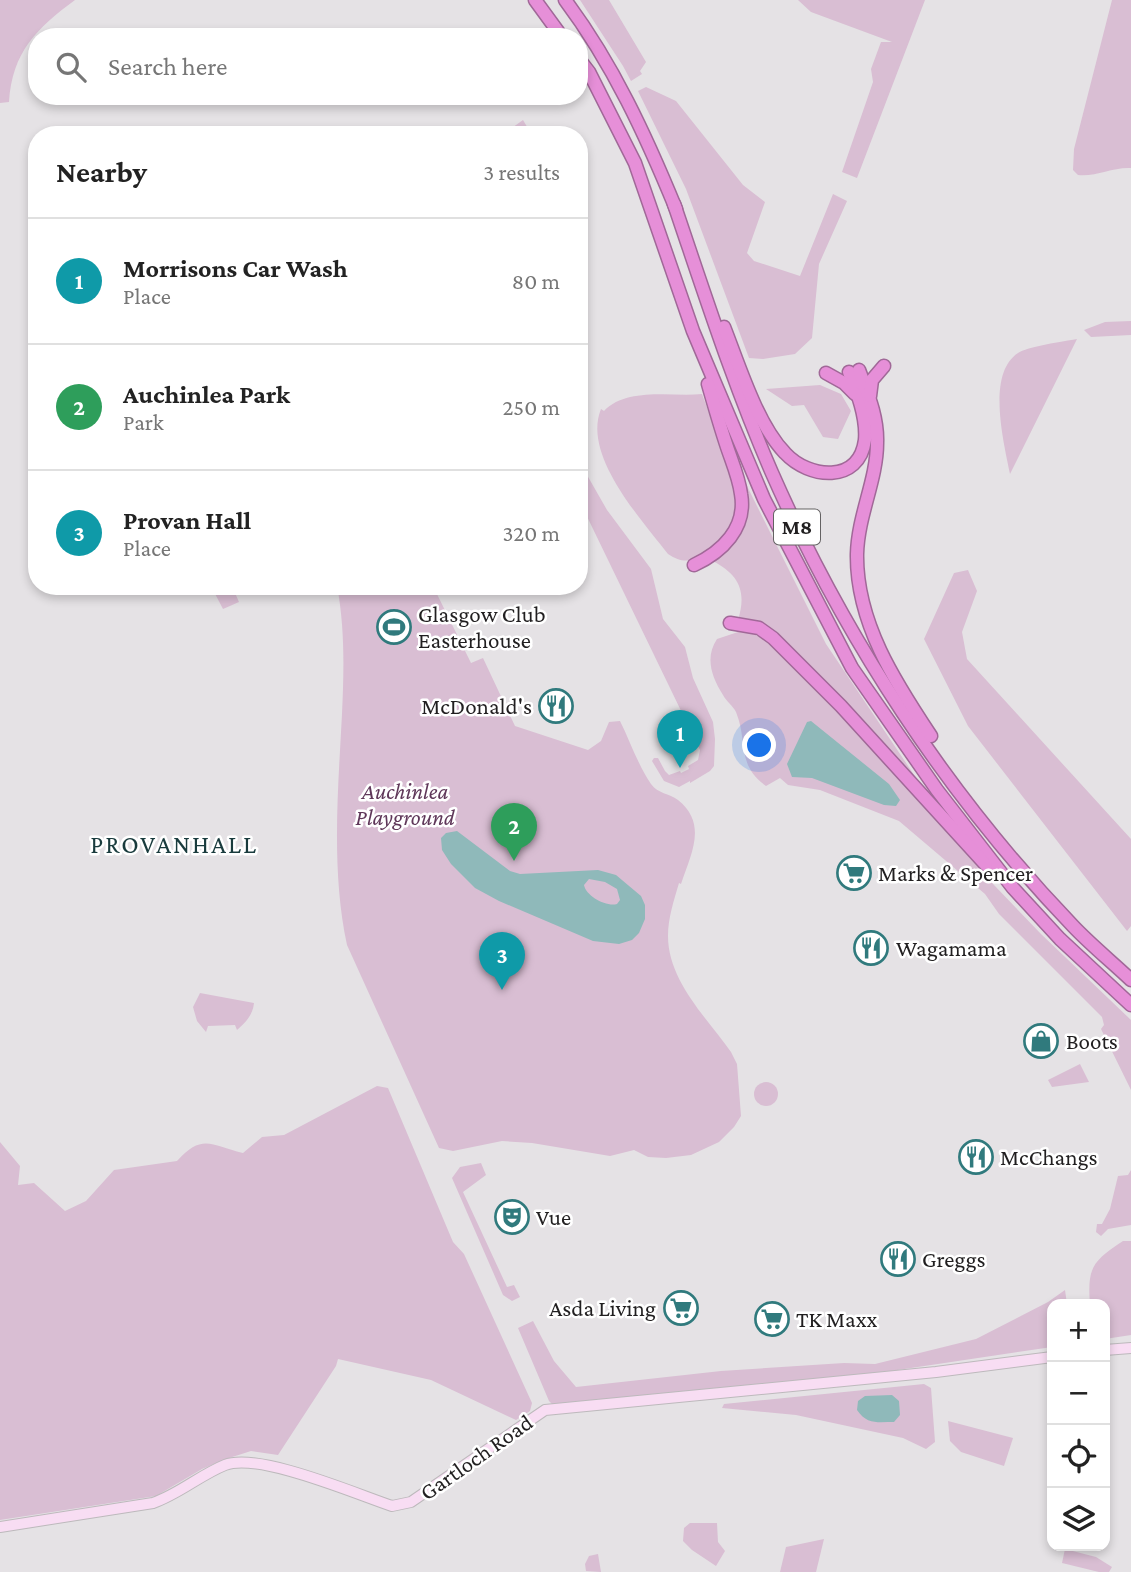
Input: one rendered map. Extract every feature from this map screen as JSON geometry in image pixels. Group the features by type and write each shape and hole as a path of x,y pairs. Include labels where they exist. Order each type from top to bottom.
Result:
{"highway":[{"path":"535,0 555,28"},
{"name":"M8","path":"565,0 584,28"},
{"name":"M8","path":"588,33 621,88 674,204 746,410 804,542 877,671 979,819 1074,927 1131,980"},
{"name":"M8","path":"588,71 635,163 693,331 764,499 852,668 937,790 1013,888 1060,939 1131,1005"},
{"path":"674,204 742,373 769,431 785,453 811,471 834,473 848,468 860,455 865,438 864,398 873,378 884,366"},
{"name":"M8","path":"682,300 742,494 741,514 732,536 720,550 694,565"},
{"path":"854,371 876,424 876,454 862,513 857,556 865,612 897,684 979,819"},
{"path":"826,373 864,398"},
{"path":"730,623 759,628 773,638 841,706 986,864 1013,888"}],"main road":[{"path":"1110,1350 1131,1348"},
{"name":"Gartloch Road","path":"0,1527 153,1503 169,1497 228,1463 271,1465 392,1506 403,1505 545,1410 957,1370 1047,1358"}],"green space":[{"path":"0,0 75,0 41,28 28,28 28,44 15,69 9,102 0,103"},
{"path":"580,0 609,0 646,62 640,71 642,74 631,81"},
{"path":"798,0 925,0 857,178 842,172 873,82 871,69 881,42 892,42 811,12"},
{"path":"1112,0 1131,0 1131,168 1078,175 1073,170 1074,149"},
{"path":"646,87 676,101 743,185 765,202 747,253 754,261 800,276 833,194 847,201 819,264 812,338 795,354 763,359 749,358 686,189 638,91"},
{"path":"523,120 527,126 515,126"},
{"path":"1131,321 1131,335 1091,337 1084,330 1105,322"},
{"path":"1077,339 1010,474 1000,410 1002,376 1008,363 1022,351"},
{"path":"820,385 841,394 851,411 838,439 823,437 804,405 792,406 766,389"},
{"path":"702,394 728,464 737,507 732,528 724,540 688,561 668,554 617,486 600,446 597,427 601,409 604,411 625,399 650,395"},
{"path":"588,477 607,510 651,569 663,619 685,647 693,678 713,722 714,766 710,771 679,787 664,781 652,761 658,758 669,775 680,771 681,773 698,760 700,750 588,519"},
{"path":"744,480 826,644 931,800 777,637 738,620 742,601 739,585 729,572 713,561 738,535 743,517"},
{"path":"968,570 977,591 962,632 967,659 1131,839 1131,926 1127,931 968,726 924,639 954,573"},
{"path":"216,595 236,595 239,602 223,609"},
{"name":"Auchinlea Playground","path":"338,595 437,595 471,663 483,658 515,726 588,750 601,741 609,722 620,721 651,784 657,790 678,800 687,809 693,819 694,840 689,862 673,902 668,936 674,968 682,984 737,1064 741,1116 719,1142 691,1155 666,1158 648,1157 634,1150 610,1156 532,1143 502,1141 453,1151 439,1148 347,945 337,859 343,666"},
{"path":"744,630 769,641 859,730 994,885 1131,1020 1131,1090 1101,1029 1104,1025 1102,1017 999,914 985,894 899,821 820,790 788,785 780,778 766,786 750,770 736,712 719,688 710,660 717,639"},
{"path":"200,993 254,1003 252,1011 237,1030 235,1025 208,1026 206,1032 197,1021 193,1007"},
{"path":"1080,1064 1089,1082 1052,1087 1048,1080"},
{"path":"766,1082 774,1086 778,1094 774,1102 766,1106 758,1102 754,1094 758,1086"},
{"path":"377,1086 388,1088 453,1242 464,1254 532,1403 530,1411 516,1420 431,1380 338,1359 278,1455 251,1451 226,1459 202,1469 156,1496 0,1520 0,1142 20,1166 18,1185 34,1183 65,1211 86,1201 114,1170 177,1161 200,1144 243,1153 262,1137 284,1135"},
{"path":"481,1163 486,1175 463,1192 507,1287 514,1285 520,1297 512,1301 503,1295 452,1178 460,1167"},
{"path":"1131,1170 1131,1225 1108,1229 1101,1236 1096,1232 1097,1224 1102,1224 1110,1209 1118,1176 1128,1175"},
{"path":"1123,1241 1131,1241 1131,1335 1110,1338 1110,1299 1090,1299 1091,1273 1105,1254"},
{"path":"1065,1290 1066,1299 1052,1299"},
{"path":"1047,1303 1047,1348 891,1371 553,1405 518,1328 533,1321 554,1361 576,1387 721,1371 844,1363 875,1364 976,1339"},
{"path":"924,1384 931,1388 935,1442 926,1449 903,1438 796,1415 722,1408 724,1404"},
{"path":"948,1421 1013,1438 1004,1466 961,1452 950,1441"},
{"path":"690,1523 717,1523 718,1542 725,1551 716,1566 683,1541 684,1528"},
{"path":"824,1539 816,1572 780,1572 786,1547"},
{"path":"1065,1551 1073,1551 1096,1557 1112,1567 1109,1572 1099,1572 1062,1563"},
{"path":"598,1554 601,1572 586,1571 585,1564 589,1556"}],"water":[{"path":"811,721 889,784 900,800 896,806 884,805 812,778 792,777 787,764 807,722"},
{"path":"457,831 510,871 520,874 598,870 616,875 641,896 645,905 645,919 639,933 632,940 619,944 593,941 499,901 475,888 451,864 442,850 441,838 446,833","holes":["589,879 605,882 617,889 620,900 617,904 597,900 588,893 584,885"]},
{"path":"892,1395 899,1401 900,1415 894,1422 869,1420 857,1410 858,1401 865,1396"}],"place":[{"name":"Glasgow Club Easterhouse","path":"394,627"},
{"name":"McDonald's","path":"556,706"},
{"name":"Morrisons Car Wash","path":"680,768"},
{"name":"Auchinlea Park","path":"514,861"},
{"name":"Marks & Spencer","path":"854,873"},
{"name":"Wagamama","path":"871,948"},
{"name":"Provan Hall","path":"502,990"},
{"name":"Boots","path":"1041,1041"},
{"name":"McChangs","path":"976,1157"},
{"name":"Vue","path":"512,1217"},
{"name":"Greggs","path":"898,1259"},
{"name":"Asda Living","path":"681,1308"},
{"name":"TK Maxx","path":"772,1319"}],"district":[{"name":"PROVANHALL","path":"174,844"}]}
